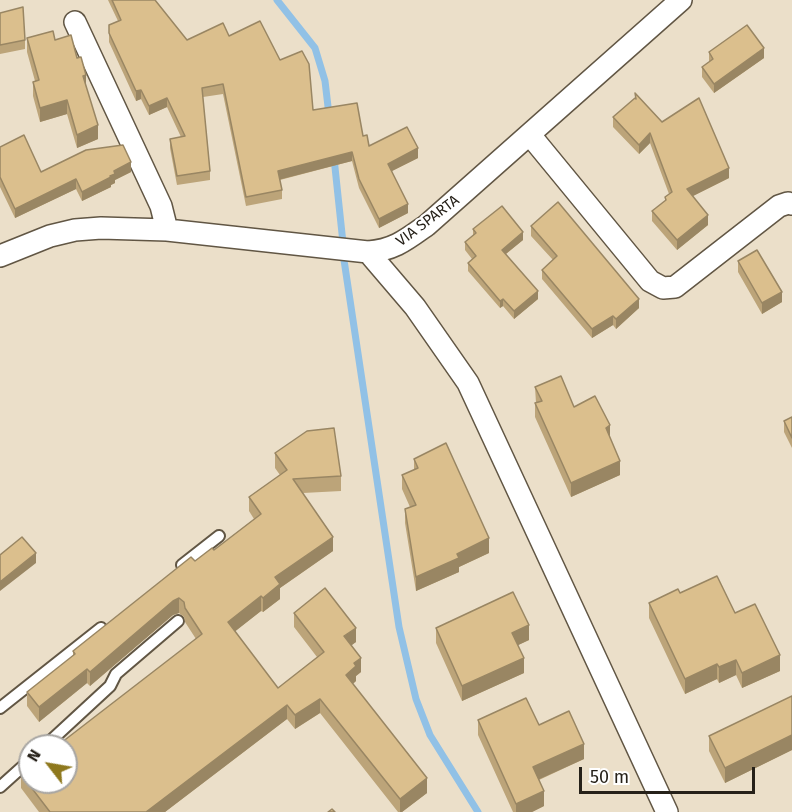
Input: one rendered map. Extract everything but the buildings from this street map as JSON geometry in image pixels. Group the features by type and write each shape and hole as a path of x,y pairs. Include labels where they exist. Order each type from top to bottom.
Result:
{"street":[{"name":"VIA SPARTA","path":"0,256 50,236 75,230 100,228 167,230 368,252 397,246 427,225 681,0"},
{"path":"75,22 161,206 167,230"},
{"path":"530,135 650,281 663,288 675,287 779,206 792,204"},
{"path":"368,252 415,307 468,383 667,812"}],"lane":[{"path":"173,572 219,536"},
{"path":"58,734 110,686 116,674 177,621"},
{"path":"0,708 110,622"},
{"path":"0,787 18,771"}],"waterway":[{"path":"277,0 315,48 325,81 329,115"},
{"path":"334,158 343,243"},
{"path":"344,260 399,627 416,699 430,735 478,812"}]}
